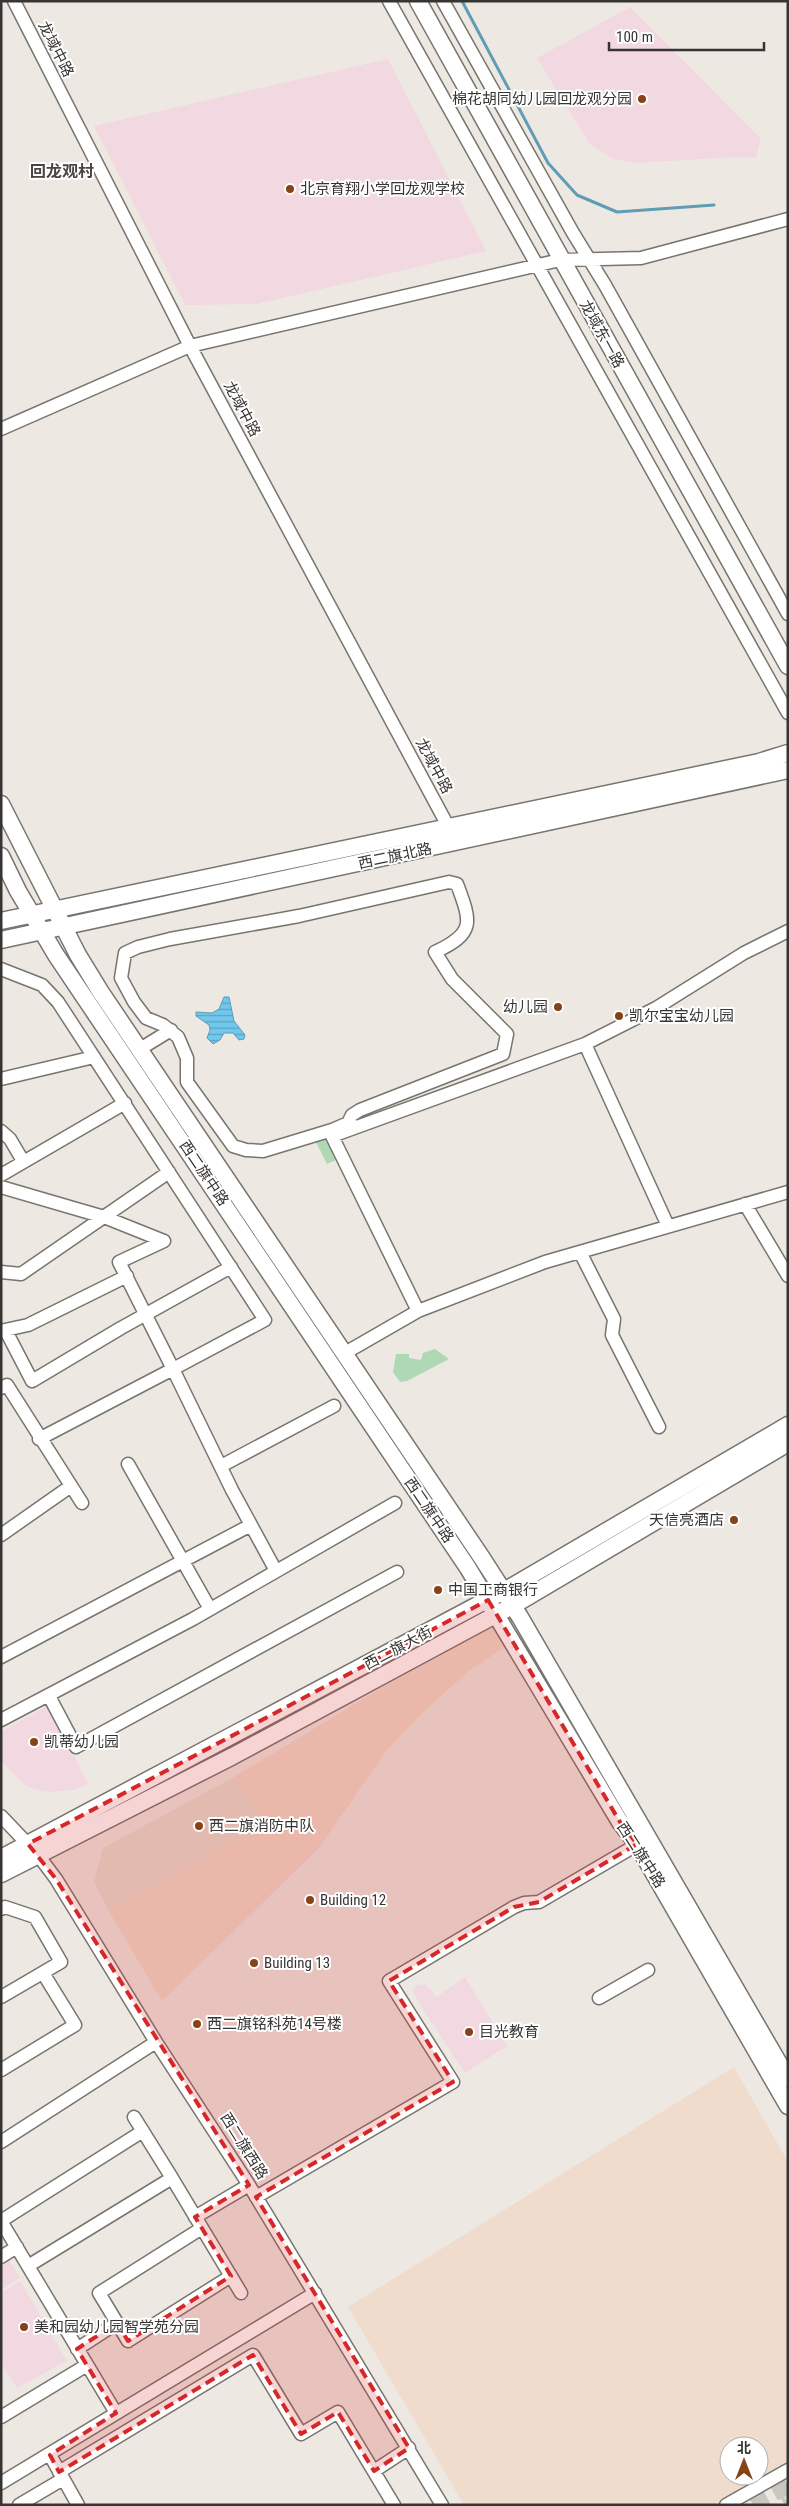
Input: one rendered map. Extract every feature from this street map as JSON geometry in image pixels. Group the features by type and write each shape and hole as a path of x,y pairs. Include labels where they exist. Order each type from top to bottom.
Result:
{"main road":[{"name":"龙域东一路","path":"418,1 560,260 788,666"},
{"name":"西二旗北路","path":"1,921 759,762 788,753"},
{"name":"西二旗北路","path":"1,940 788,770"},
{"name":"西二旗中路","path":"1,804 55,910 100,991 504,1591 788,2106"},
{"name":"西二旗中路","path":"1,856 31,915 61,963 492,1607 620,1822 643,1841 788,2080"},
{"name":"西二旗大街","path":"1,1858 33,1850 250,1747 492,1607 504,1591 788,1426"},
{"name":"西二旗大街","path":"492,1607 512,1606 788,1443"},
{"name":"西二旗大街","path":"1,1874 33,1850"}],"street":[{"name":"龙域中路","path":"14,1 190,346 449,828"},
{"path":"389,1 788,713"},
{"path":"444,1 573,233 605,284 788,614"},
{"path":"1,429 190,346 560,260 641,258 788,219"},
{"path":"449,882 457,884 467,911 467,928 464,936 435,952 452,979 507,1034 503,1054 497,1057 360,1110 352,1115 348,1122 332,1130 262,1151 255,1151 233,1146 187,1082 187,1058 183,1046 171,1030 146,1018 134,1002 120,978 125,953 138,947 187,936 299,916 449,882"},
{"path":"418,1311 332,1136 585,1044 663,1004 744,953 788,931"},
{"path":"1,969 21,975 48,989 58,1002 265,1320 40,1439"},
{"path":"140,1048 171,1030"},
{"path":"585,1044 668,1226"},
{"path":"1,1079 94,1057"},
{"path":"1,1175 23,1160 125,1103"},
{"path":"1,1131 10,1138 23,1160"},
{"path":"1,1272 21,1274 168,1172"},
{"path":"1,1187 104,1217 164,1241 119,1262 276,1572"},
{"path":"345,1353 418,1311 545,1262 788,1192"},
{"path":"745,1204 788,1276"},
{"path":"580,1252 614,1319 612,1335 660,1427"},
{"path":"127,1276 28,1325 4,1331 32,1381 231,1267"},
{"path":"1,1388 7,1385 82,1503"},
{"path":"221,1466 334,1406"},
{"path":"128,1464 210,1609"},
{"path":"1,1535 71,1486"},
{"path":"1,1720 210,1609 395,1503"},
{"path":"1,1657 251,1525"},
{"path":"49,1696 76,1747 397,1572"},
{"name":"西二旗西路","path":"1,1816 33,1850 56,1879 156,2042 249,2185 442,2505"},
{"path":"256,2197 453,2082 390,1981 514,1907 524,1903 539,1902 643,1841"},
{"path":"1,1909 5,1907 35,1918 61,1962 1,1997"},
{"path":"600,1998 648,1970"},
{"path":"1,2070 75,2025 43,1973"},
{"path":"1,2142 156,2042"},
{"path":"134,2117 241,2293"},
{"path":"116,2413 1,2221 143,2131"},
{"path":"28,2266 172,2178"},
{"path":"231,2276 128,2341 99,2293 199,2223 249,2185"},
{"path":"1,2257 17,2247"},
{"path":"1,2483 315,2293"},
{"path":"77,2348 117,2323"},
{"path":"19,2505 61,2475 253,2355 301,2434 338,2412 394,2505"},
{"path":"1,2417 87,2365"},
{"path":"374,2471 409,2448"},
{"path":"50,2455 78,2505"},
{"path":"726,2505 788,2470"}],"highlighted area":[{"path":"488,1600 620,1822 637,1844 539,1902 514,1907 389,1981 453,2082 256,2197 409,2448 374,2471 338,2412 301,2434 253,2355 59,2472 50,2455 116,2413 77,2349 117,2323 128,2341 231,2276 195,2217 249,2185 56,1879 28,1844"}],"shaded area":[{"name":"棉花胡同幼儿园回龙观分园","path":"630,7 761,139 756,158 736,157 637,163 611,158 589,143 537,58"},
{"name":"北京育翔小学回龙观学校","path":"388,59 486,251 257,304 185,305 94,126"},
{"path":"494,1625 508,1645 469,1671 424,1711 386,1751 319,1848 162,2001 108,1910 267,1823 234,1777 378,1690"},
{"name":"凯蒂幼儿园","path":"49,1705 88,1784 74,1790 50,1792 34,1789 25,1785 1,1761 1,1732"},
{"name":"西二旗消防中队","path":"234,1777 267,1823 108,1910 94,1882 103,1848"},
{"name":"目光教育","path":"465,1977 507,2046 465,2073 417,2000 413,1990 415,1986 426,1984 436,1997"},
{"path":"734,2067 788,2162 788,2463 769,2473 769,2436 719,2436 719,2486 746,2486 711,2505 464,2505 348,2307"},
{"path":"1,2248 20,2278 1,2290"},
{"name":"美和园幼儿园智学苑分园","path":"20,2281 67,2361 17,2388 1,2363 1,2293"}],"green space":[{"path":"325,1135 336,1160 327,1164 314,1138"},
{"path":"435,1349 449,1359 407,1381 400,1382 393,1372 396,1354 409,1354 409,1358 421,1360 423,1353"}],"water":[{"path":"224,997 229,997 234,1021 245,1035 244,1039 239,1040 233,1033 224,1033 220,1040 213,1044 207,1038 210,1030 209,1025 196,1016 196,1012 212,1013 219,1009"}],"waterway":[{"path":"462,1 548,163 577,195 617,212 714,205"}],"tunnel":[{"path":"753,2505 788,2486"}],"place":[{"name":"棉花胡同幼儿园回龙观分园","path":"642,99"},
{"name":"北京育翔小学回龙观学校","path":"290,189"},
{"name":"幼儿园","path":"558,1007"},
{"name":"凯尔宝宝幼儿园","path":"619,1016"},
{"name":"天信亮酒店","path":"734,1520"},
{"name":"中国工商银行","path":"438,1590"},
{"name":"凯蒂幼儿园","path":"34,1742"},
{"name":"西二旗消防中队","path":"199,1826"},
{"name":"Building 12","path":"310,1900"},
{"name":"Building 13","path":"254,1963"},
{"name":"西二旗铭科苑14号楼","path":"197,2024"},
{"name":"目光教育","path":"469,2032"},
{"name":"美和园幼儿园智学苑分园","path":"24,2327"}],"district":[{"name":"回龙观村","path":"62,171"}]}
